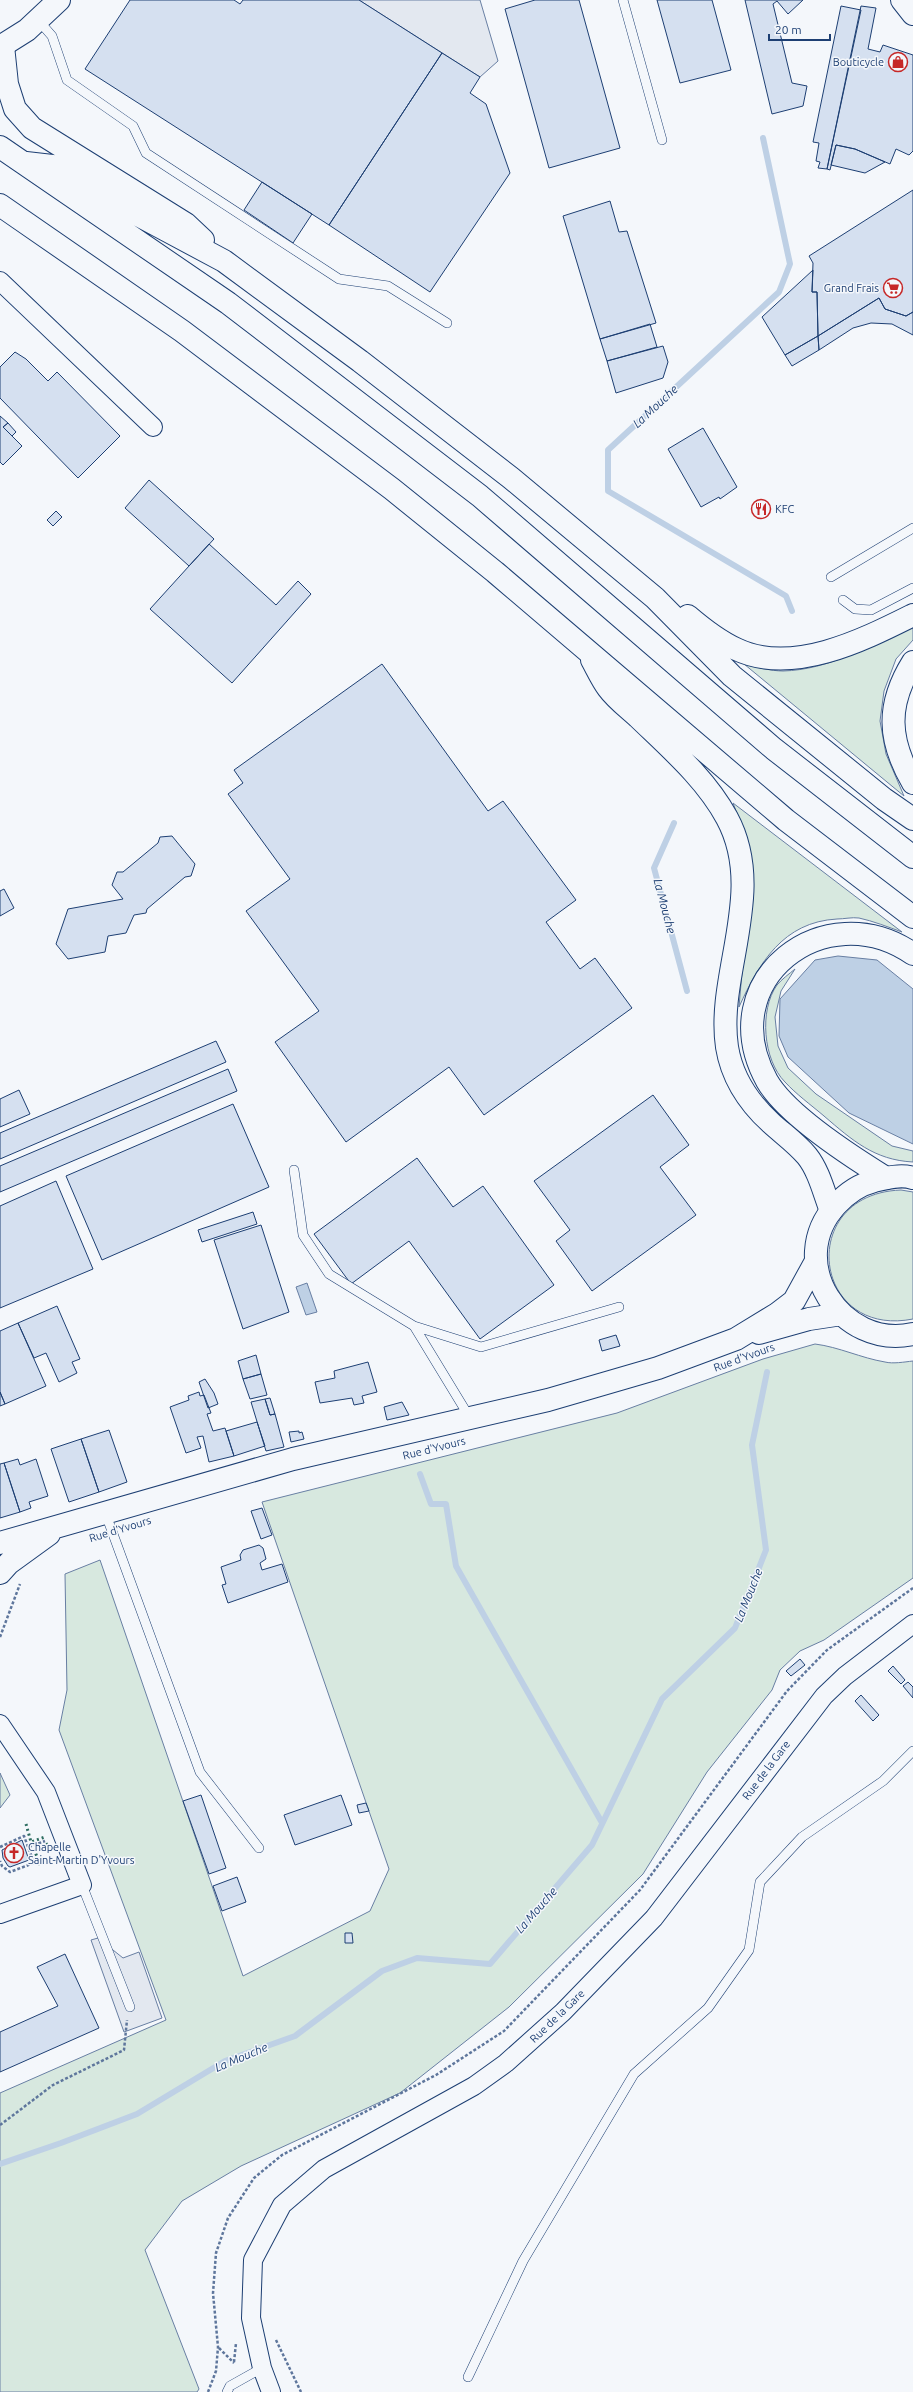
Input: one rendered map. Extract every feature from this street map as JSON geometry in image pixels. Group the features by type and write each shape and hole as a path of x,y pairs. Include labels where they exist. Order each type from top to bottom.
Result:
{"main road":[{"path":"59,0 38,20 2,47 9,91 15,109 32,128 186,224 224,261 360,361 504,474 655,598 732,676 884,799 913,819"},
{"path":"902,0 913,14"},
{"path":"0,147 228,303 480,496 774,749 913,857"},
{"path":"25,163 60,166 138,215 224,261"},
{"path":"0,205 182,332 392,489 586,649 786,820 913,917"},
{"path":"655,598 686,614 736,649 766,657 796,657 837,650 871,637 913,615"},
{"path":"586,649 608,688 681,758 713,796 728,819 737,844 741,866 742,894 740,927 726,1026 732,1069 741,1088 755,1106 807,1156 817,1172 831,1212"},
{"path":"913,662 904,676 893,708 893,734 903,766 913,783"},
{"path":"886,1178 788,1107 768,1082 756,1057 751,1033 753,1007 762,986 777,964 796,948 818,939 859,933 902,947 913,954"},
{"path":"913,1178 886,1178 863,1184 847,1194 831,1212 822,1227 816,1242 816,1261 820,1282 828,1300 842,1314 861,1327 883,1336 902,1336 913,1334"},
{"path":"736,1339 794,1300 816,1261"},
{"path":"736,1339 809,1319 842,1314"},
{"name":"Rue d'Yvours","path":"0,1543 293,1459 606,1385 706,1352 736,1339"},
{"path":"0,1573 9,1563 64,1524"}],"street":[{"path":"0,280 153,427"},
{"name":"Rue de la Gare","path":"271,2392 262,2368 251,2318 253,2260 282,2206 324,2169 474,2086 506,2063 563,2012 654,1918 824,1696 845,1676 913,1624"},
{"path":"0,1724 46,1792 82,1885 0,1914"}],"lane":[{"path":"623,0 662,140"},
{"path":"38,20 52,36 67,80 132,126 146,153 339,279 388,286 447,324"},
{"path":"831,577 913,528"},
{"path":"843,600 855,609 871,610 913,588"},
{"path":"294,1170 303,1235 329,1274 414,1326 481,1347 619,1307"},
{"path":"414,1326 470,1418"},
{"path":"105,1512 200,1772 259,1848"},
{"path":"468,2377 523,2261 634,2074 708,2008 748,1950 760,1882 802,1837 883,1781 913,1751"},
{"path":"82,1885 130,2007"},
{"path":"227,2392 230,2386 262,2368"}],"path":[{"path":"0,1638 22,1580"},
{"path":"208,2392 216,2371 218,2347 213,2293 216,2253 228,2218 254,2178 282,2155 436,2075 504,2031 640,1890 787,1691 827,1650 913,1588"},
{"path":"0,1847 24,1836 34,1863 10,1872 2,1866 0,1861"},
{"path":"0,2126 53,2085 124,2050 124,2032 130,2007"}],"shaded area":[{"path":"359,0 480,0 498,61 480,77"},
{"path":"913,627 913,640 896,659 884,691 880,721 886,754 904,796 744,664 769,670 800,670 833,661 866,649"},
{"path":"733,803 902,932 875,922 856,918 818,922 802,928 775,948 755,975 739,1007 742,972 739,819"},
{"path":"795,969 781,991 775,1017 778,1046 788,1068 816,1094 892,1146 913,1151 913,1162 899,1160 875,1153 854,1141 799,1095 778,1073 772,1061 766,1035 768,1008 771,995 777,985"},
{"path":"901,1190 913,1192 913,1319 879,1319 854,1308 837,1288 829,1264 832,1238 844,1215 867,1198"},
{"path":"815,1344 888,1363 913,1361 913,1578 824,1640 800,1651 780,1670 772,1690 707,1772 643,1874 509,2007 400,2093 241,2166 182,2201 145,2250 199,2389 197,2392 0,2392 0,2093 166,2020 59,1730 67,1690 65,1574 100,1560 243,1976 370,1911 389,1869 262,1502 617,1413 763,1359"},
{"path":"0,1773 10,1795 0,1808"},
{"path":"98,1938 123,1958 139,1952 162,2018 124,2032 91,1940"}],"water":[{"path":"838,956 877,960 913,989 913,1144 849,1113 788,1057 779,1036 780,999 815,960"},
{"path":"307,1283 317,1312 306,1315 296,1287"}],"building":[{"path":"130,0 234,0 240,4 243,0 359,0 442,53 329,225 85,69"},
{"path":"535,0 579,0 620,148 549,168 505,9"},
{"path":"657,0 712,0 731,70 680,83"},
{"path":"745,0 803,0 788,14 777,1 773,4 792,83 807,86 803,106 772,114"},
{"path":"841,6 861,10 827,169 818,168 820,162 816,161 819,143 813,142"},
{"path":"861,6 876,8 868,49 880,52 883,45 913,55 913,151 909,155 896,149 890,164 855,149 836,145 830,170 827,169"},
{"path":"442,53 480,77 470,93 486,104 510,173 430,292 329,225"},
{"path":"836,145 855,149 885,162 865,173 831,165"},
{"path":"262,182 312,214 293,243 244,210"},
{"path":"913,190 913,312 906,316 885,309 879,298 818,336 817,292 812,292 813,263 809,256"},
{"path":"610,201 619,232 627,231 656,323 600,339 563,216"},
{"path":"813,270 812,292 817,292 818,336 785,355 762,317"},
{"path":"879,298 885,309 906,316 913,312 913,335 892,324 871,323 853,328 819,350 818,336"},
{"path":"650,324 657,347 607,361 600,339"},
{"path":"818,336 819,350 792,366 785,355"},
{"path":"663,346 668,362 663,378 616,393 607,361"},
{"path":"15,352 26,359 48,381 57,372 120,436 78,478 0,398 0,367"},
{"path":"0,416 8,423 3,427 22,446 3,465 0,462"},
{"path":"8,423 16,432 12,436 3,427"},
{"path":"703,428 737,487 720,499 719,497 701,507 668,449"},
{"path":"149,480 214,539 189,566 125,508"},
{"path":"56,511 62,517 53,526 47,520"},
{"path":"209,544 276,605 298,581 311,594 232,683 150,609"},
{"path":"382,664 488,811 503,801 576,900 546,922 580,969 595,958 632,1008 484,1115 449,1067 346,1142 275,1042 319,1011 246,911 290,879 228,794 243,783 234,770"},
{"path":"172,836 195,864 191,876 185,877 147,909 146,913 134,915 126,933 108,936 105,952 68,959 56,944 68,909 123,899 112,885 117,872 123,872 158,843 160,837"},
{"path":"4,889 14,908 0,916 0,891"},
{"path":"216,1041 226,1062 0,1159 0,1133"},
{"path":"228,1069 237,1091 0,1192 0,1166"},
{"path":"19,1090 30,1114 0,1127 0,1099"},
{"path":"653,1095 689,1145 660,1167 696,1215 592,1291 556,1241 570,1230 534,1181"},
{"path":"233,1104 269,1187 102,1260 66,1176"},
{"path":"417,1158 453,1207 483,1186 554,1285 480,1339 409,1241 351,1284 314,1234"},
{"path":"56,1181 93,1269 0,1308 0,1206"},
{"path":"253,1212 257,1224 202,1242 198,1230"},
{"path":"261,1225 289,1312 243,1329 214,1240"},
{"path":"57,1306 80,1359 72,1362 77,1373 59,1382 46,1353 34,1358 18,1323"},
{"path":"18,1323 46,1386 5,1404 0,1392 0,1331"},
{"path":"616,1335 620,1346 602,1351 599,1340"},
{"path":"256,1355 261,1374 243,1379 238,1361"},
{"path":"368,1362 377,1392 362,1396 364,1403 354,1405 352,1398 320,1403 315,1382 335,1378 334,1371"},
{"path":"261,1374 267,1395 250,1399 243,1379"},
{"path":"205,1379 214,1393 218,1404 208,1408 199,1382"},
{"path":"0,1392 5,1404 0,1406"},
{"path":"199,1392 200,1396 204,1395 211,1413 207,1414 213,1431 225,1428 234,1456 209,1462 203,1436 197,1437 201,1448 186,1453 170,1407 189,1400 188,1396"},
{"path":"270,1398 275,1414 270,1415 265,1399"},
{"path":"265,1399 270,1415 275,1414 284,1447 266,1451 251,1402"},
{"path":"402,1402 409,1415 387,1420 384,1407"},
{"path":"257,1422 265,1446 234,1456 226,1431"},
{"path":"109,1430 127,1482 99,1492 81,1439"},
{"path":"299,1431 299,1433 302,1432 304,1439 291,1442 289,1432"},
{"path":"81,1439 99,1492 69,1502 51,1449"},
{"path":"18,1459 20,1465 36,1459 48,1496 29,1502 31,1508 20,1512 4,1463"},
{"path":"4,1463 20,1512 0,1518 0,1464"},
{"path":"262,1508 272,1535 261,1539 251,1511"},
{"path":"259,1545 263,1548 266,1559 260,1563 262,1570 282,1564 288,1582 228,1603 222,1585 226,1584 221,1567 241,1560 240,1555 243,1550"},
{"path":"800,1659 805,1665 791,1676 786,1671"},
{"path":"893,1666 905,1680 901,1684 888,1671"},
{"path":"908,1682 913,1687 913,1698 903,1686"},
{"path":"861,1695 879,1715 873,1721 855,1701"},
{"path":"201,1795 226,1868 209,1874 183,1801"},
{"path":"341,1795 352,1825 295,1845 284,1815"},
{"path":"366,1803 369,1811 359,1813 357,1805"},
{"name":"Chapelle Saint-Martin D'Yvours","path":"22,1840 29,1860 10,1867 3,1858 2,1850"},
{"path":"237,1877 246,1902 222,1911 213,1886"},
{"path":"345,1933 352,1933 353,1943 345,1943"},
{"path":"65,1954 99,2028 0,2072 0,2032 58,2006 37,1967"}],"waterway":[{"name":"La Mouche","path":"763,138 790,264 779,292 608,450 608,491 786,596 792,611"},
{"name":"La Mouche","path":"674,823 654,868 687,991"},
{"name":"La Mouche","path":"0,2164 137,2114 225,2061 295,2036 382,1971 417,1958 490,1964 592,1845 662,1699 735,1628 766,1550 752,1445 767,1372"},
{"path":"420,1474 431,1504 446,1504 456,1566 601,1821"}],"hedge":[{"path":"26,1824 31,1842 45,1837"},
{"path":"40,1865 34,1849 48,1844"}],"place":[{"name":"Bouticycle","path":"898,62"},
{"name":"Grand Frais","path":"893,288"},
{"name":"KFC","path":"761,509"},
{"name":"Chapelle Saint-Martin D'Yvours","path":"14,1853"}]}
